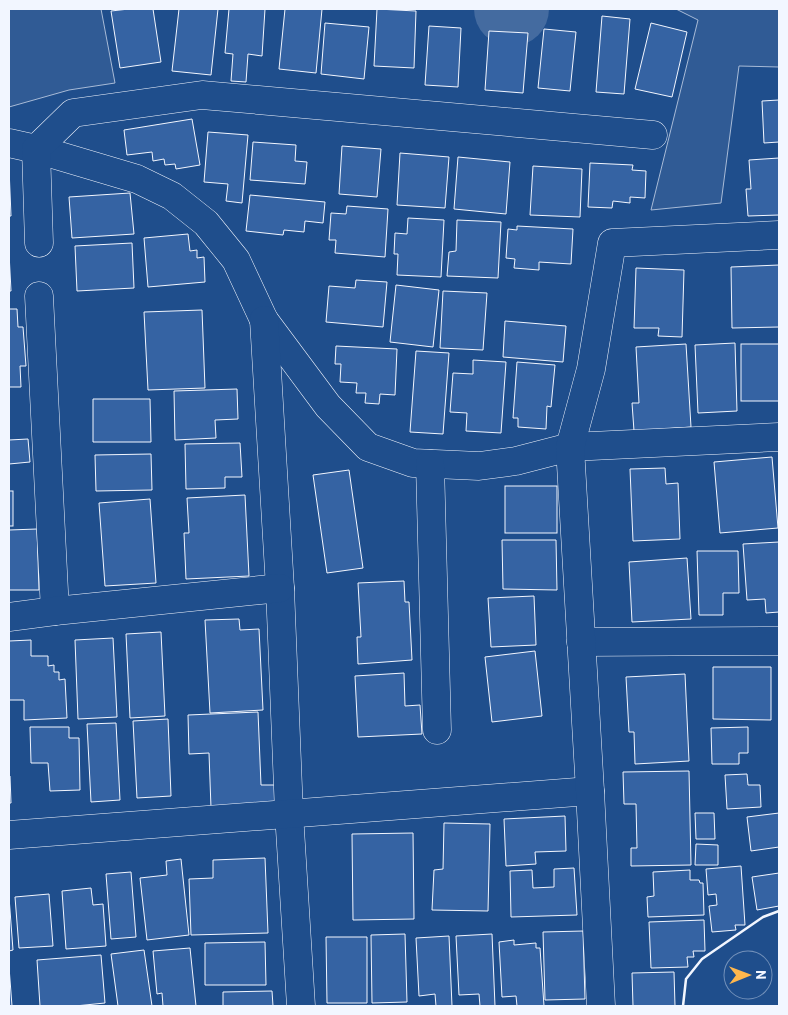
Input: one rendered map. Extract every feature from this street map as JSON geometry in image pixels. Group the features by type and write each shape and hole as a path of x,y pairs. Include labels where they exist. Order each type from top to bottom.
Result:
{"street":[{"path":"39,243 36,149 73,113 202,95 653,135"},
{"path":"9,143 36,149 137,179 172,196 206,223 236,260 264,320 328,406 368,447 413,463 479,466 516,461 570,447 779,437"},
{"path":"601,1006 570,447 591,369 612,243 779,235"},
{"path":"39,296 55,611"},
{"path":"264,320 280,588 289,813 301,1006"},
{"path":"430,464 437,730"},
{"path":"9,617 280,588"},
{"path":"582,642 779,641"},
{"path":"9,835 590,791"}],"shaded area":[{"path":"9,9 101,9 115,83 69,90 9,107"},
{"path":"676,9 779,9 779,67 739,66 721,203 651,210 698,20"}],"building":[{"path":"153,9 161,62 120,68 111,11"},
{"path":"179,9 218,9 211,75 172,71"},
{"path":"229,9 265,9 262,56 248,54 246,82 231,81 233,54 225,53"},
{"path":"285,9 322,9 316,73 279,69"},
{"path":"377,9 416,11 414,68 374,66"},
{"path":"602,16 630,19 624,94 596,92"},
{"path":"325,23 369,27 364,79 321,74"},
{"path":"651,23 687,32 672,97 635,89"},
{"path":"429,26 461,28 458,87 425,85"},
{"path":"544,29 576,32 570,91 538,88"},
{"path":"489,31 528,33 523,93 485,90"},
{"path":"779,100 779,142 764,143 762,101"},
{"path":"192,119 200,165 176,169 175,164 165,165 164,159 153,161 152,152 127,155 124,130"},
{"path":"208,132 248,135 242,203 226,201 228,184 204,182"},
{"path":"253,142 296,145 295,161 307,162 305,184 250,180"},
{"path":"342,146 381,149 377,197 339,194"},
{"path":"400,153 449,157 445,208 397,205"},
{"path":"458,157 510,162 506,214 454,209"},
{"path":"779,158 779,215 748,216 746,189 751,189 749,160"},
{"path":"590,163 633,165 632,170 646,171 645,198 630,197 630,203 613,201 612,208 588,207"},
{"path":"533,166 582,169 580,217 530,215"},
{"path":"9,168 11,216 9,216"},
{"path":"130,193 134,234 72,238 69,197"},
{"path":"250,195 325,202 323,223 305,221 304,232 284,230 283,235 246,231"},
{"path":"347,206 388,209 385,257 335,253 336,240 329,240 331,213 346,214"},
{"path":"408,218 444,220 441,277 397,275 398,254 394,254 395,233 407,234"},
{"path":"457,220 501,222 498,278 447,276 449,252 456,251"},
{"path":"517,226 573,229 571,264 539,262 539,270 514,268 515,259 506,258 508,229 517,230"},
{"path":"188,234 190,251 197,250 197,258 204,257 205,282 148,287 144,238"},
{"path":"132,243 134,288 77,291 75,246"},
{"path":"9,253 11,291 9,291"},
{"path":"779,265 779,327 732,328 731,267"},
{"path":"636,268 684,270 682,337 658,336 659,328 634,328"},
{"path":"356,280 387,282 383,327 326,322 329,286 355,288"},
{"path":"396,285 439,290 433,347 390,342"},
{"path":"443,291 487,293 483,350 440,348"},
{"path":"9,309 17,309 18,327 23,327 26,366 20,366 21,387 9,387"},
{"path":"202,310 205,388 148,390 144,312"},
{"path":"505,321 566,326 563,362 503,357"},
{"path":"735,343 737,411 698,413 695,345"},
{"path":"686,344 691,427 634,431 632,403 639,403 636,347"},
{"path":"741,344 779,344 779,401 741,401"},
{"path":"336,346 397,349 395,395 380,394 379,404 365,403 366,393 356,393 357,383 340,382 341,364 335,364"},
{"path":"416,351 449,353 443,434 410,432"},
{"path":"473,360 506,362 501,433 466,431 467,413 450,412 453,373 473,374"},
{"path":"517,362 555,365 551,407 547,406 546,429 518,427 518,418 513,418"},
{"path":"237,389 238,419 215,420 216,438 175,440 174,391"},
{"path":"93,399 150,399 151,442 93,442"},
{"path":"28,439 30,462 9,464 9,440"},
{"path":"240,443 242,477 225,477 225,488 186,489 185,444"},
{"path":"151,454 152,490 96,491 95,455"},
{"path":"772,457 778,528 720,533 714,462"},
{"path":"665,468 666,484 678,483 680,539 633,541 630,469"},
{"path":"349,470 363,568 327,573 313,475"},
{"path":"505,486 557,486 557,533 505,533"},
{"path":"9,491 13,491 13,526 9,526"},
{"path":"245,495 249,576 186,579 184,533 189,533 187,498"},
{"path":"150,499 156,583 105,586 99,503"},
{"path":"37,529 39,590 9,590 9,530"},
{"path":"502,540 556,540 557,590 503,589"},
{"path":"779,542 779,612 766,613 765,599 747,600 743,544"},
{"path":"697,551 738,551 739,593 723,593 723,615 699,615"},
{"path":"687,558 691,619 632,622 629,562"},
{"path":"404,581 405,602 409,602 412,660 358,664 357,637 361,637 358,583"},
{"path":"534,596 536,645 491,647 488,598"},
{"path":"239,619 240,630 259,629 263,710 210,713 205,620"},
{"path":"161,632 165,716 130,718 126,634"},
{"path":"113,638 117,717 78,719 75,640"},
{"path":"31,640 31,656 48,656 48,666 54,665 54,672 59,672 59,680 65,679 67,718 24,720 24,700 9,700 9,641"},
{"path":"535,651 542,716 492,722 485,657"},
{"path":"713,667 771,667 771,720 713,719"},
{"path":"404,673 405,706 420,705 422,734 358,737 355,676"},
{"path":"685,674 689,761 635,764 634,732 629,732 626,677"},
{"path":"258,712 261,785 276,785 277,806 211,808 209,753 189,754 188,715"},
{"path":"168,719 171,796 137,798 133,721"},
{"path":"116,723 120,800 91,802 87,724"},
{"path":"30,727 69,727 69,738 79,738 80,790 50,791 48,763 31,763"},
{"path":"748,727 748,753 739,753 739,764 712,764 711,728"},
{"path":"689,771 691,865 631,866 631,848 637,848 636,804 624,804 623,772"},
{"path":"747,774 748,785 760,785 761,807 727,809 725,775"},
{"path":"10,776 11,803 9,803"},
{"path":"695,813 714,813 715,839 696,839"},
{"path":"779,813 779,847 751,851 747,817"},
{"path":"565,816 566,851 535,852 536,864 506,866 504,819"},
{"path":"444,823 490,824 488,911 432,910 434,870 443,869"},
{"path":"413,833 414,919 353,920 352,834"},
{"path":"696,844 718,845 718,865 695,865"},
{"path":"265,858 268,933 191,935 189,879 213,878 213,860"},
{"path":"181,859 189,935 147,940 140,878 167,875 166,861"},
{"path":"741,866 745,925 735,925 736,930 712,932 709,906 717,905 716,894 708,895 706,869"},
{"path":"574,868 577,915 511,917 510,871 532,870 533,888 554,887 554,869"},
{"path":"690,870 690,880 699,880 700,883 703,883 704,915 648,917 647,897 654,896 653,872"},
{"path":"131,872 136,937 111,939 106,874"},
{"path":"779,873 779,906 757,910 752,877"},
{"path":"91,888 93,905 103,904 106,946 66,949 62,891"},
{"path":"49,894 53,946 19,948 15,897"},
{"path":"9,897 13,950 9,951"},
{"path":"704,920 705,951 693,951 694,957 687,957 688,967 651,968 649,922"},
{"path":"583,931 585,999 545,1000 543,932"},
{"path":"405,934 407,1002 372,1003 371,935"},
{"path":"492,934 495,1006 480,1006 479,994 459,995 456,936"},
{"path":"449,936 452,1006 436,1006 435,994 419,996 416,938"},
{"path":"326,937 367,937 367,1003 327,1003"},
{"path":"514,940 514,945 536,943 536,948 540,948 544,1006 517,1006 516,996 502,997 499,942"},
{"path":"265,942 266,985 205,985 205,943"},
{"path":"190,948 196,1006 163,1006 162,993 157,994 153,951"},
{"path":"144,950 152,1006 118,1006 111,954"},
{"path":"101,955 105,1003 75,1006 40,1006 37,960"},
{"path":"9,967 12,1006 9,1006"},
{"path":"674,972 675,1006 633,1006 632,973"},
{"path":"272,991 273,1006 223,1006 223,992"}],"wall":[{"path":"683,1006 686,979 702,959 763,917 779,911"}]}
